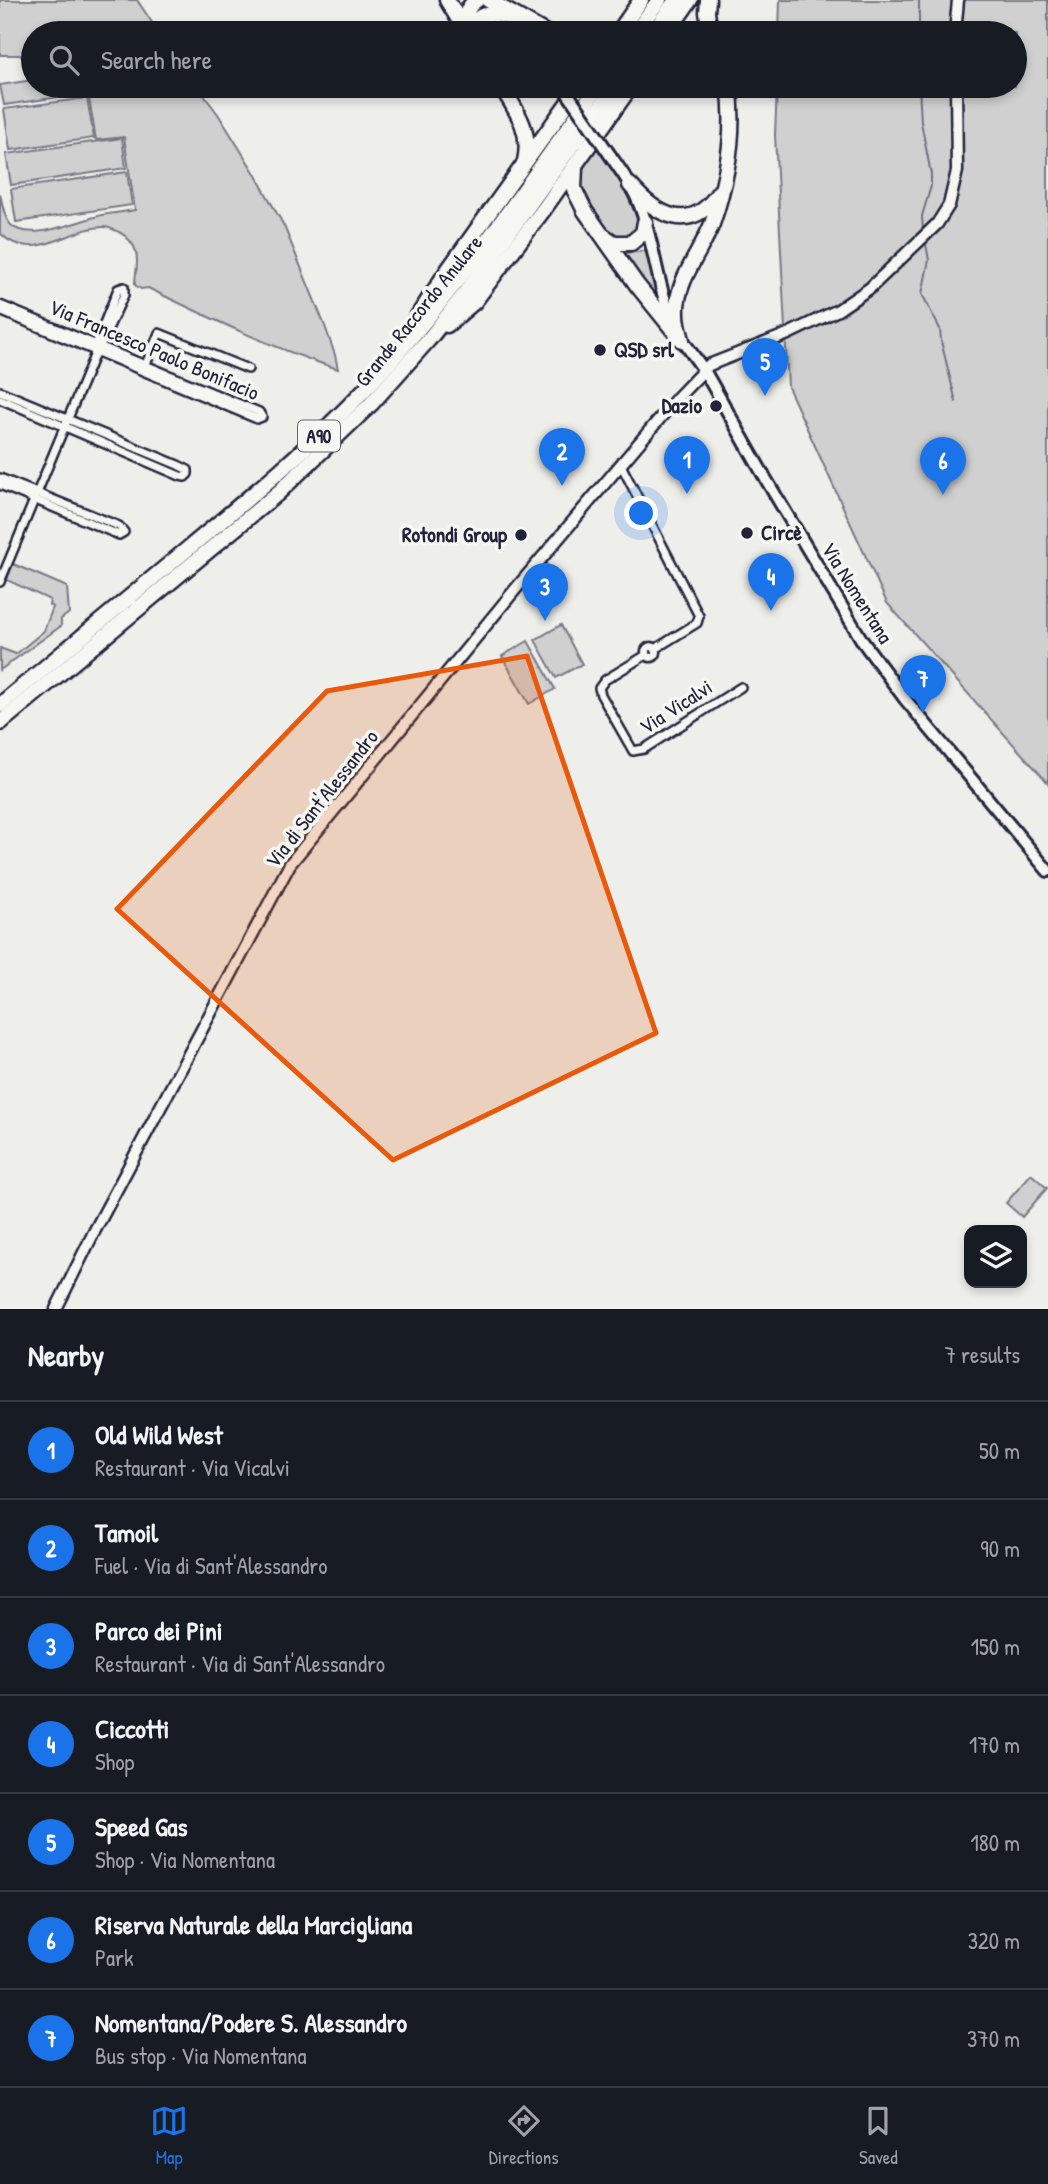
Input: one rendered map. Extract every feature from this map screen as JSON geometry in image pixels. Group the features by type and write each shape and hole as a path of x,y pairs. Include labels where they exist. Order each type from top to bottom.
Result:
{"highway":[{"path":"447,0 461,21"},
{"path":"468,21 467,10 471,3 477,0"},
{"path":"487,0 525,21"},
{"path":"626,21 640,0"},
{"path":"644,21 659,0"},
{"path":"661,21 676,0"},
{"path":"675,21 690,0"},
{"path":"708,0 708,21"},
{"path":"477,21 480,17 491,14 507,17"},
{"path":"509,98 527,120 538,123 557,118"},
{"path":"393,359 448,270 557,118 565,98"},
{"name":"Grande Raccordo Anulare","path":"0,705 265,485 320,435 393,359 453,286 589,98"},
{"name":"Grande Raccordo Anulare","path":"0,723 286,485 371,404 429,339 618,98"},
{"path":"429,339 471,306 544,209 620,98"},
{"path":"682,340 677,315 679,295 712,224 723,181 731,137 729,98"},
{"path":"519,113 527,137 525,162"},
{"path":"575,165 574,189 585,211 644,294 682,340"},
{"path":"630,185 656,210 675,217 705,208 715,197 723,181"},
{"path":"544,209 564,203 576,205 585,211"},
{"path":"603,236 619,244 631,243 643,233 646,222"}],"main road":[{"path":"487,0 511,21"},
{"name":"Via Nomentana","path":"576,98 630,185 646,222 666,303 682,340 704,370 863,642 912,707 1048,871"}],"street":[{"path":"956,21 958,0"},
{"path":"704,370 709,365 788,334 838,310 870,288 932,229 947,209 955,183 956,98"},
{"path":"0,582 98,347 124,295 124,287 118,289 98,347"},
{"name":"Via Francesco Paolo Bonifacio","path":"0,305 98,347 257,419 261,417 260,412 146,364 98,347 0,311"},
{"path":"146,364 159,333 248,369"},
{"name":"Via di Sant'Alessandro","path":"56,1309 94,1232 290,863 514,591 704,370"},
{"path":"0,391 66,423 180,476 185,477 188,474 188,470 178,465 66,423 0,399"},
{"name":"Via Vicalvi","path":"621,465 699,616 697,623 655,649 653,657 646,654 606,680 599,688 601,695 633,751 644,749 741,687"},
{"path":"0,478 36,497 119,535 124,532 119,526 36,497 0,485"}],"highlighted area":[{"path":"527,656 656,1033 393,1160 117,909 327,691"}],"shaded area":[{"path":"0,0 137,0 151,21 21,21 21,56 0,55"},
{"path":"780,0 1048,0 1048,783 887,603 788,387 775,135 777,98 1027,98 1027,21 779,21"},
{"path":"21,82 21,98 52,98 4,105 0,85"},
{"path":"87,98 94,138 10,150 4,109"},
{"path":"89,98 206,98 254,172 284,226 325,326 338,369 265,342 148,288 141,289 135,285 137,261 134,246 125,236 112,229 92,228 52,242 25,246 12,242 0,233 0,193 11,225 30,232 55,229 102,215 135,210 124,137 96,140"},
{"path":"122,138 126,168 11,185 6,154"},
{"path":"597,143 625,190 640,225 639,231 622,240 603,228 580,193 578,172"},
{"path":"127,172 132,205 16,222 11,189"},
{"path":"646,251 659,304 619,254"},
{"path":"13,564 67,587 69,613 61,619 61,626 0,670 0,648 16,654 44,631 53,607 49,605 50,600 7,580"},
{"path":"561,625 582,664 556,678 535,640"},
{"path":"528,641 555,689 529,704 502,656"},
{"path":"1031,1174 1047,1188 1022,1217 1006,1203"}],"waterway":[{"path":"919,0 919,21"},
{"path":"920,98 921,122 931,174 931,186 922,216 923,231"},
{"path":"925,239 929,260 922,294 940,329 956,402"}],"place":[{"name":"QSD srl","path":"600,350"},
{"name":"Speed Gas","path":"765,396"},
{"name":"Dazio","path":"716,406"},
{"name":"Tamoil","path":"562,486"},
{"name":"Old Wild West","path":"687,494"},
{"name":"Riserva Naturale della Marcigliana","path":"943,495"},
{"name":"Circè","path":"747,533"},
{"name":"Rotondi Group","path":"521,535"},
{"name":"Ciccotti","path":"771,611"},
{"name":"Parco dei Pini","path":"545,621"},
{"name":"Nomentana/Podere S. Alessandro","path":"923,713"}]}
